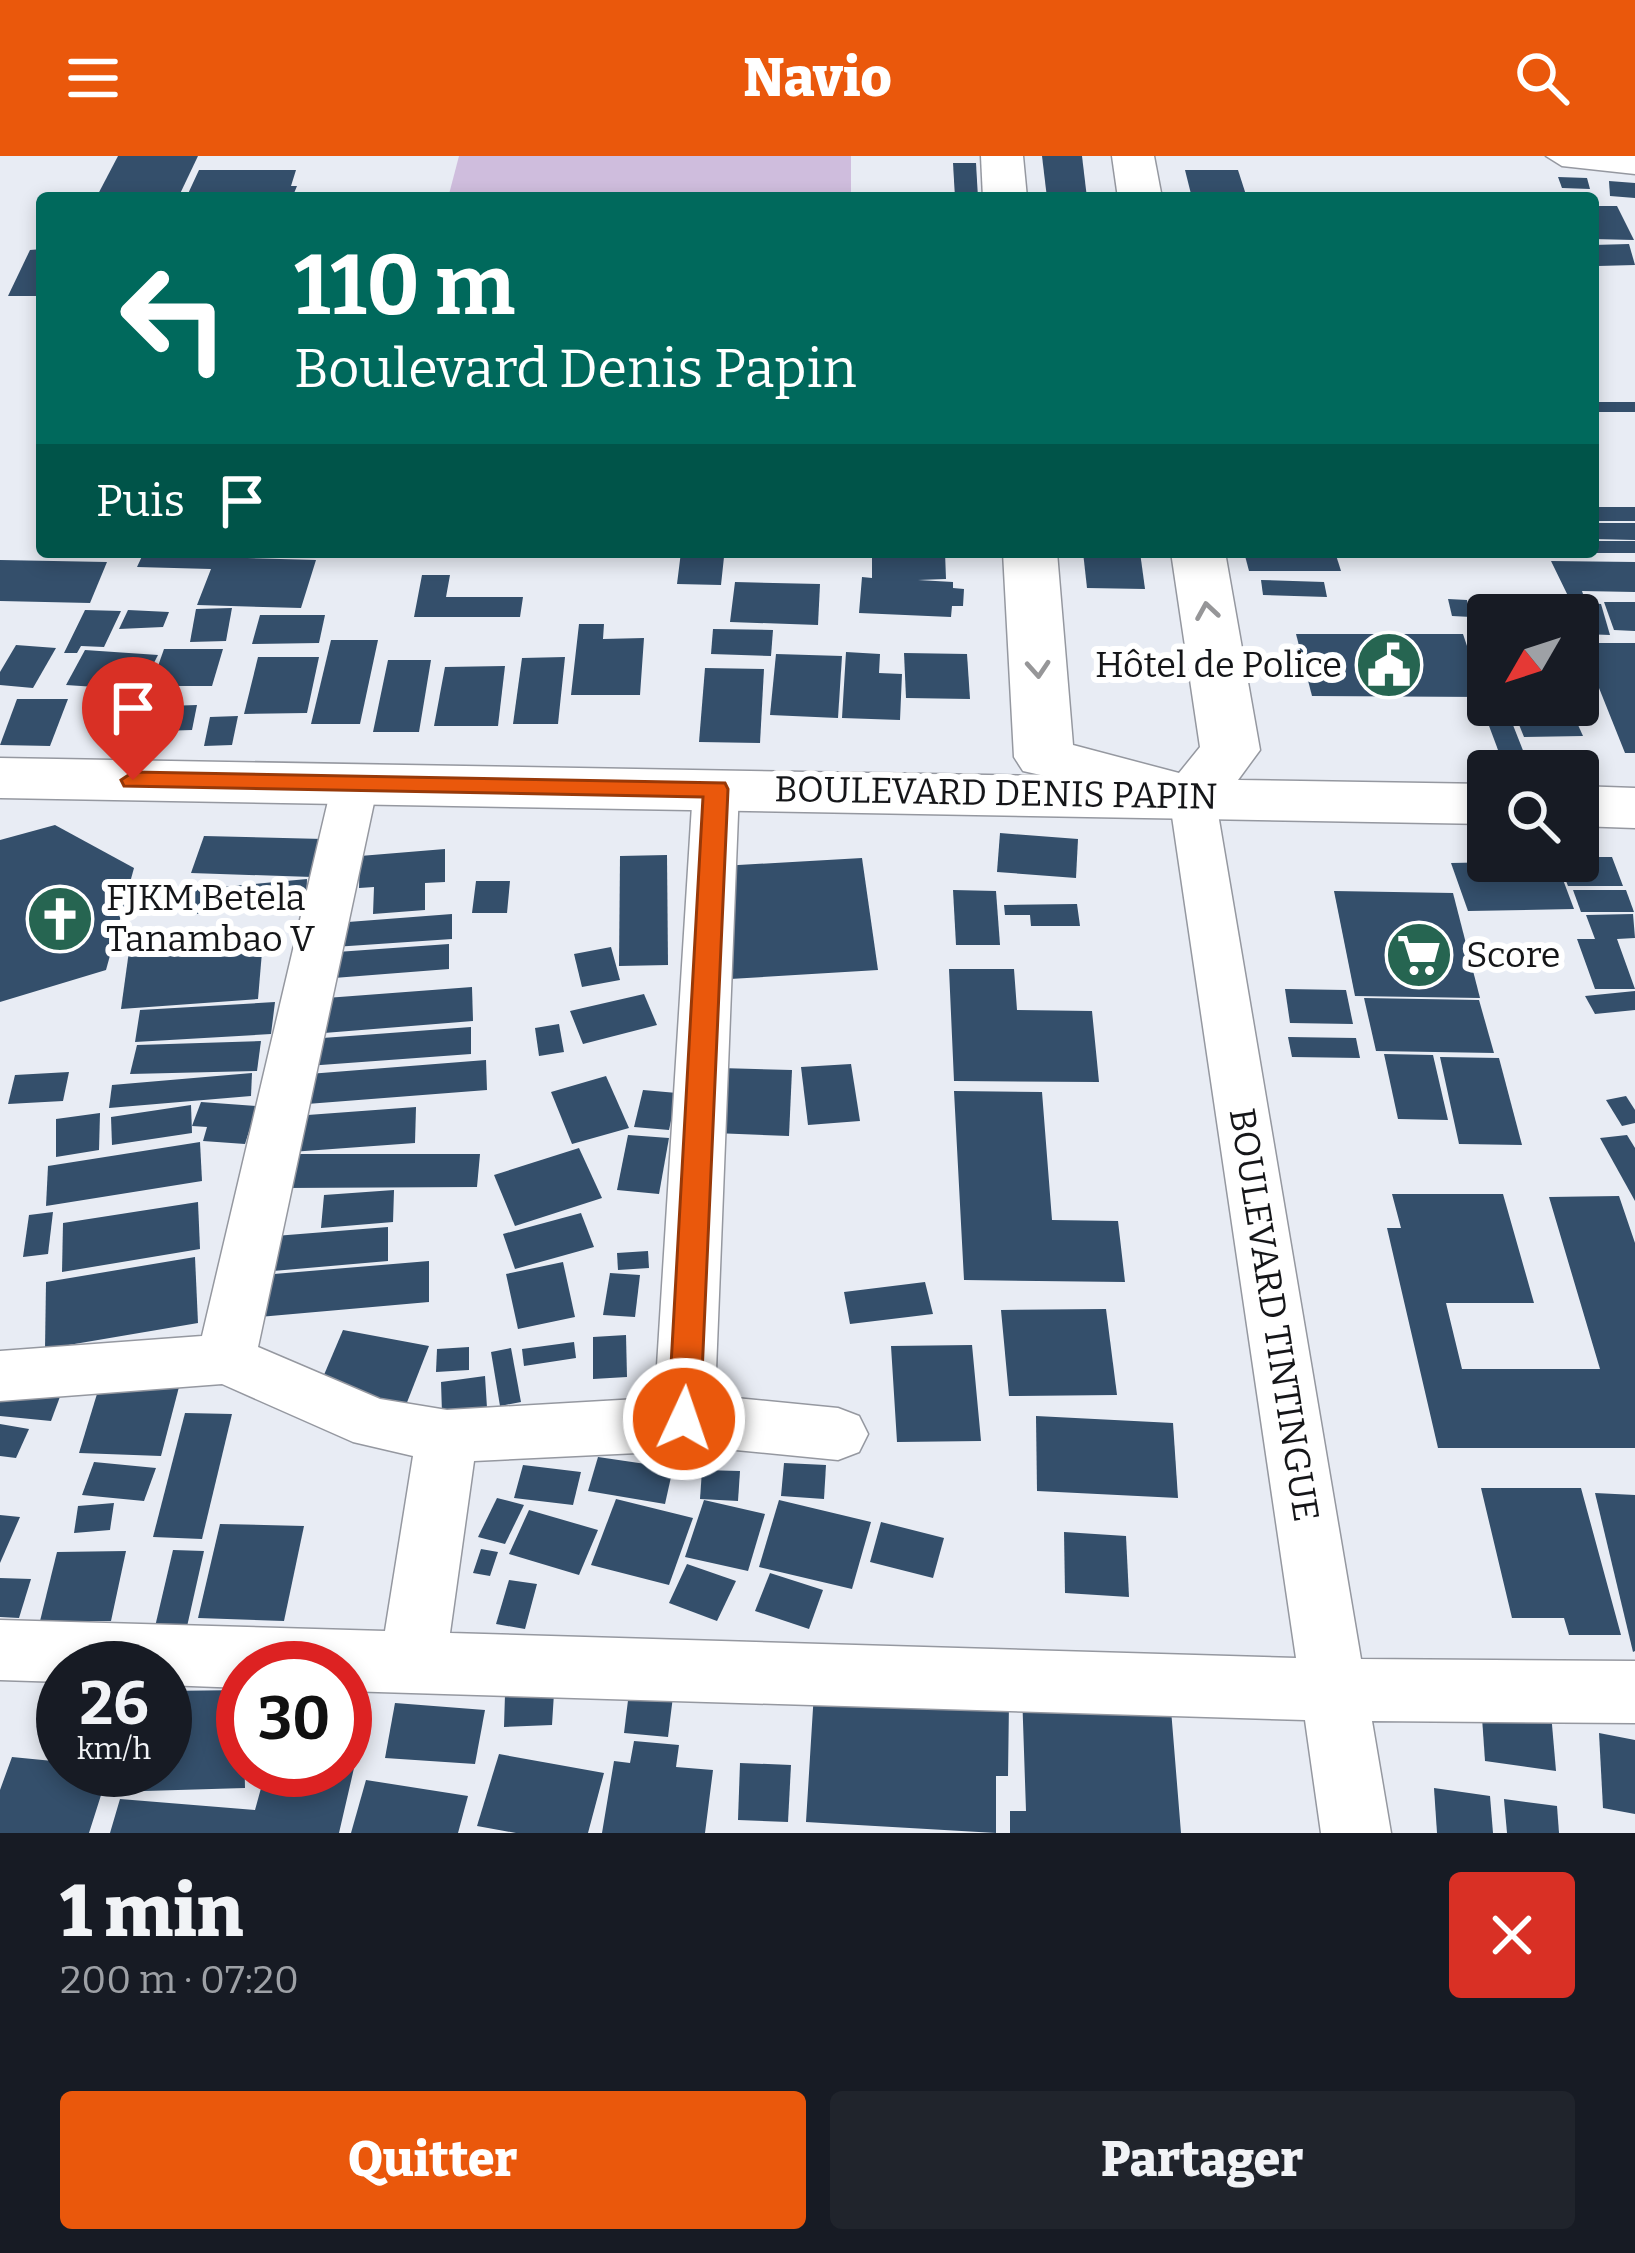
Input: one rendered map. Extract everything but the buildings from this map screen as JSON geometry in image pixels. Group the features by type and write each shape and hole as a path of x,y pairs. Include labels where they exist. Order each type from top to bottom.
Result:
{"main road":[{"path":"1002,156 1005,192"},
{"path":"1133,156 1139,192"},
{"path":"1030,558 1044,757 1192,796 1230,750 1199,558"},
{"name":"BOULEVARD DENIS PAPIN","path":"0,778 1467,803"},
{"path":"1599,807 1635,808"}],"street":[{"path":"1562,156 1635,164"},
{"path":"226,1359 355,784"},
{"path":"684,1419 716,789"},
{"name":"BOULEVARD TINTINGUE","path":"1192,796 1356,1833"},
{"path":"0,1376 226,1359 374,1424 447,1436 638,1427 684,1419 838,1434"},
{"path":"412,1662 447,1436"},
{"path":"0,1650 1334,1690 1635,1692"}],"shaded area":[{"path":"459,156 851,156 851,192 450,192"}],"place":[{"name":"Hôtel de Police","path":"1389,665"},
{"name":"FJKM Betela Tanambao V","path":"60,919"},
{"name":"Score","path":"1419,955"}],"route":[{"path":"133,780 716,789 684,1419"}]}
